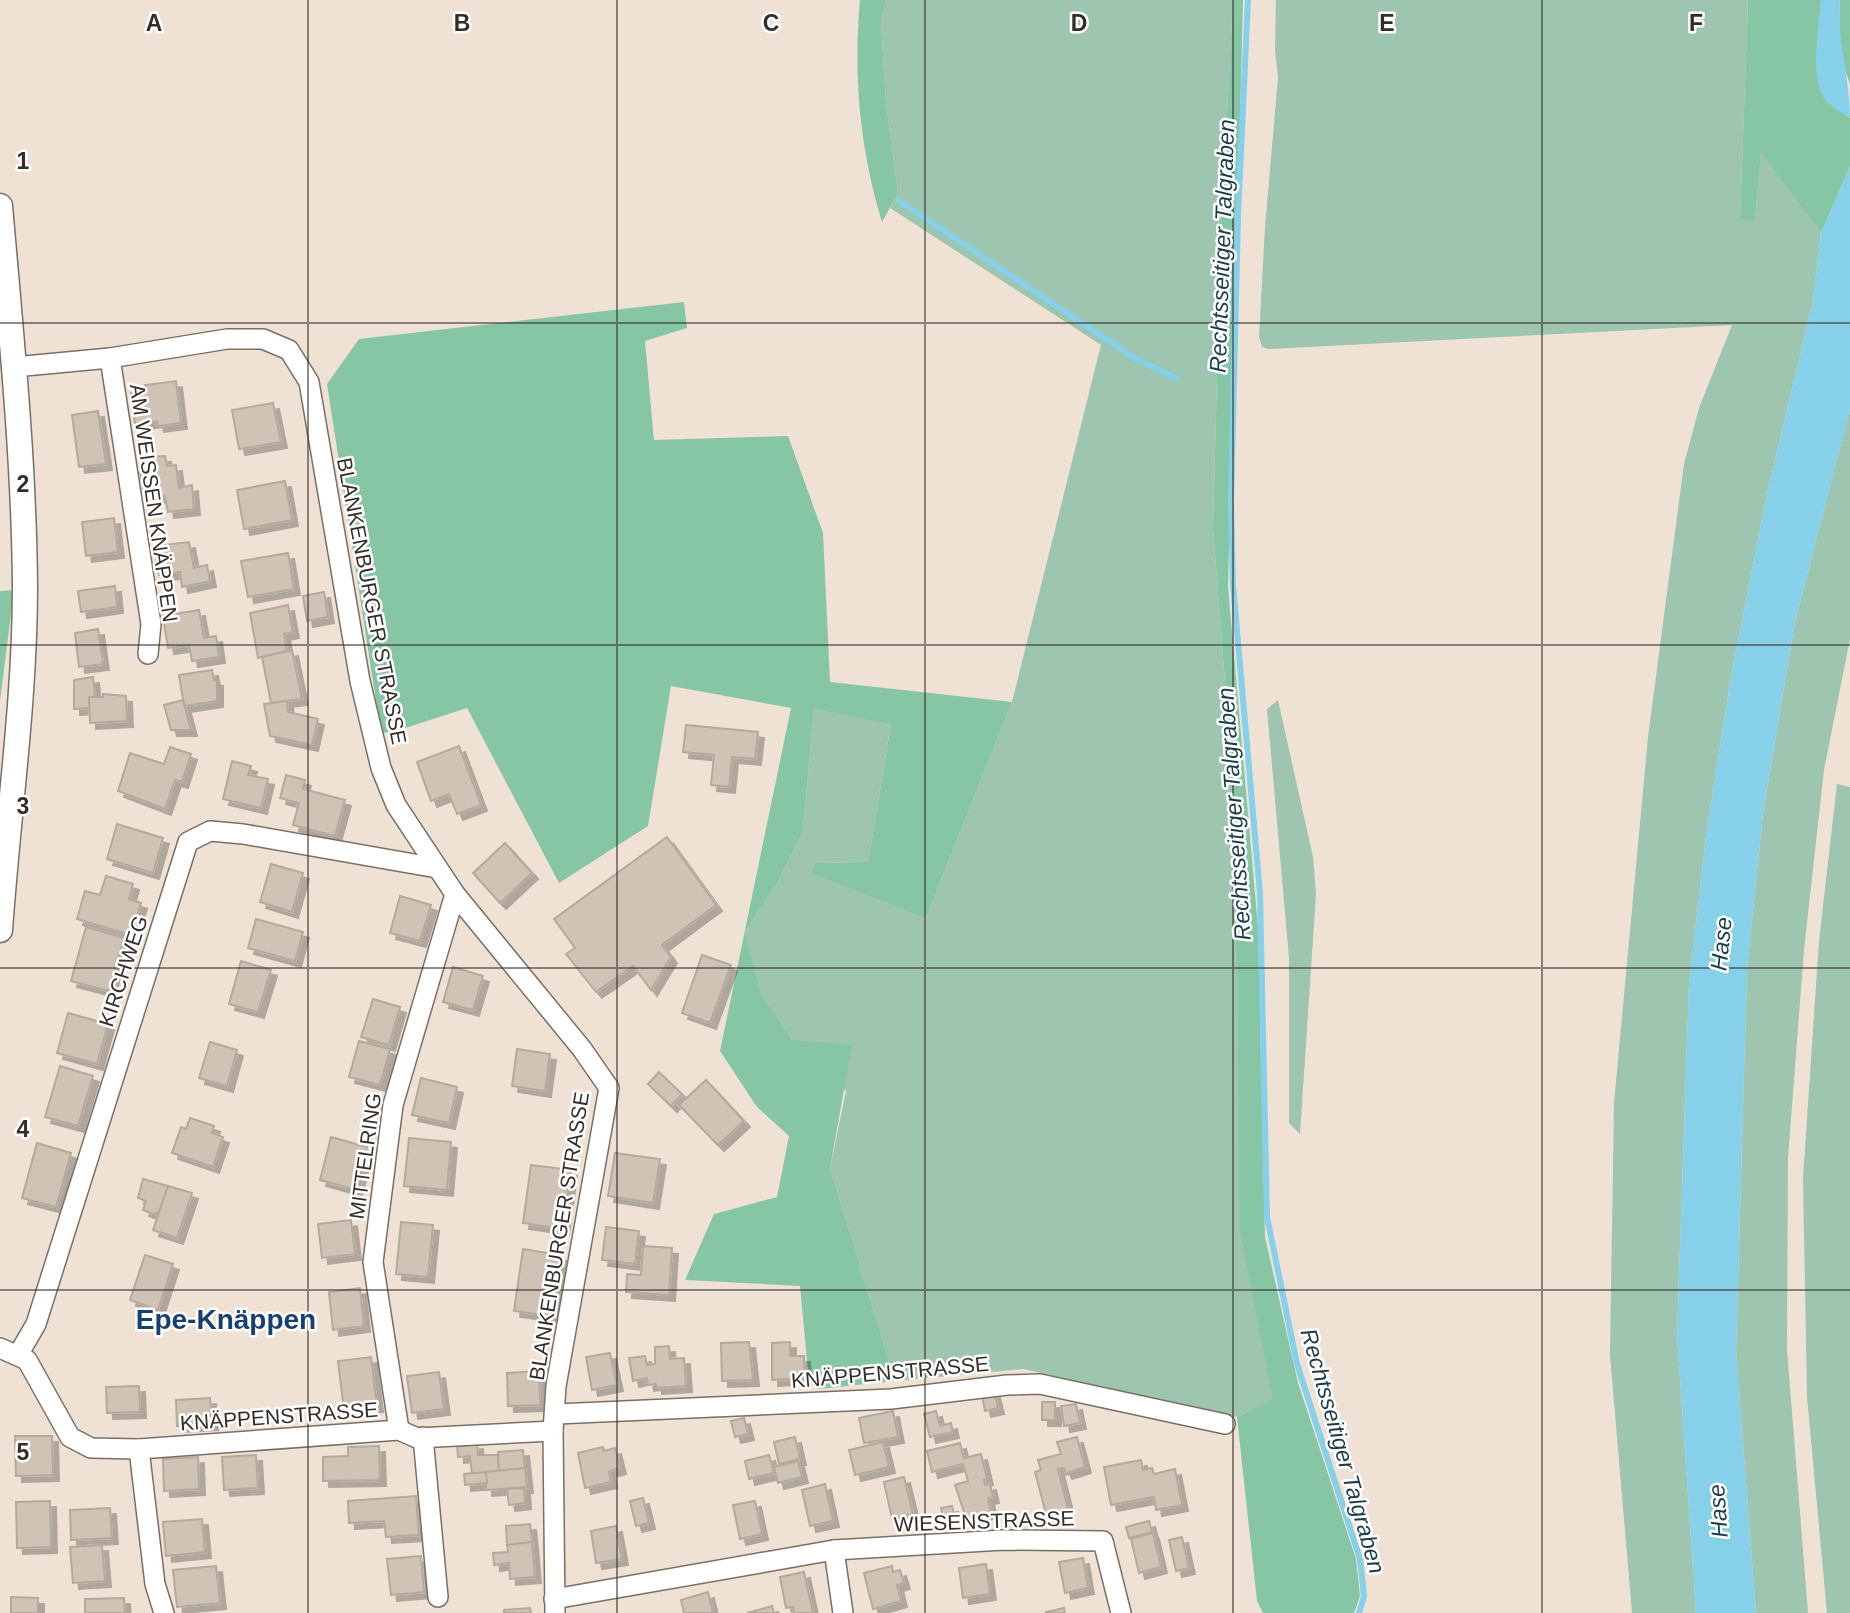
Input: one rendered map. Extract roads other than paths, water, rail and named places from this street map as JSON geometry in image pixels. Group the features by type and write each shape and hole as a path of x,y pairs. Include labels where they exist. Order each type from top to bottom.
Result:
{"street":[{"path":"0,206 25,587 22,674 0,930"},
{"name":"BLANKENBURGER STRASSE","path":"9,363 110,358 227,339 263,339 289,350 309,382 360,681 381,768 396,805 455,894 582,1049 609,1088 556,1387 555,1606"},
{"name":"AM WEISSEN KNÄPPEN","path":"110,358 151,624 148,654"},
{"name":"KIRCHWEG","path":"59,1420 27,1360 9,1351 36,1324 188,842 211,831 243,834 437,868"},
{"name":"MITTELRING","path":"399,1430 373,1262 393,1105 455,894"},
{"name":"KNÄPPENSTRASSE","path":"59,1420 70,1437 92,1448 139,1449 399,1430 417,1438 554,1423 891,1399 1007,1385 1040,1384 1225,1424"},
{"path":"422,1437 438,1597"},
{"path":"139,1449 155,1584 164,1613"},
{"name":"WIESENSTRASSE","path":"555,1606 834,1550 1004,1540 1103,1541 1121,1613"},
{"path":"834,1550 843,1613"}],"water":[{"path":"1821,0 1840,0 1840,30 1850,118 1827,102 1818,81 1816,53"},
{"name":"Hase","path":"1850,166 1850,408 1795,622 1763,813 1747,969 1736,1351 1756,1613 1696,1613 1677,1334 1689,984 1706,836 1731,677 1767,494 1813,301 1821,233"}],"waterway":[{"name":"Rechtsseitiger Talgraben","path":"1248,0 1238,215 1231,501 1233,585 1260,893 1267,1217 1297,1364 1360,1559 1364,1596 1359,1613"},
{"path":"899,201 1136,359 1176,378"}],"district":[{"name":"Epe-Knäppen","path":"226,1319"}]}
